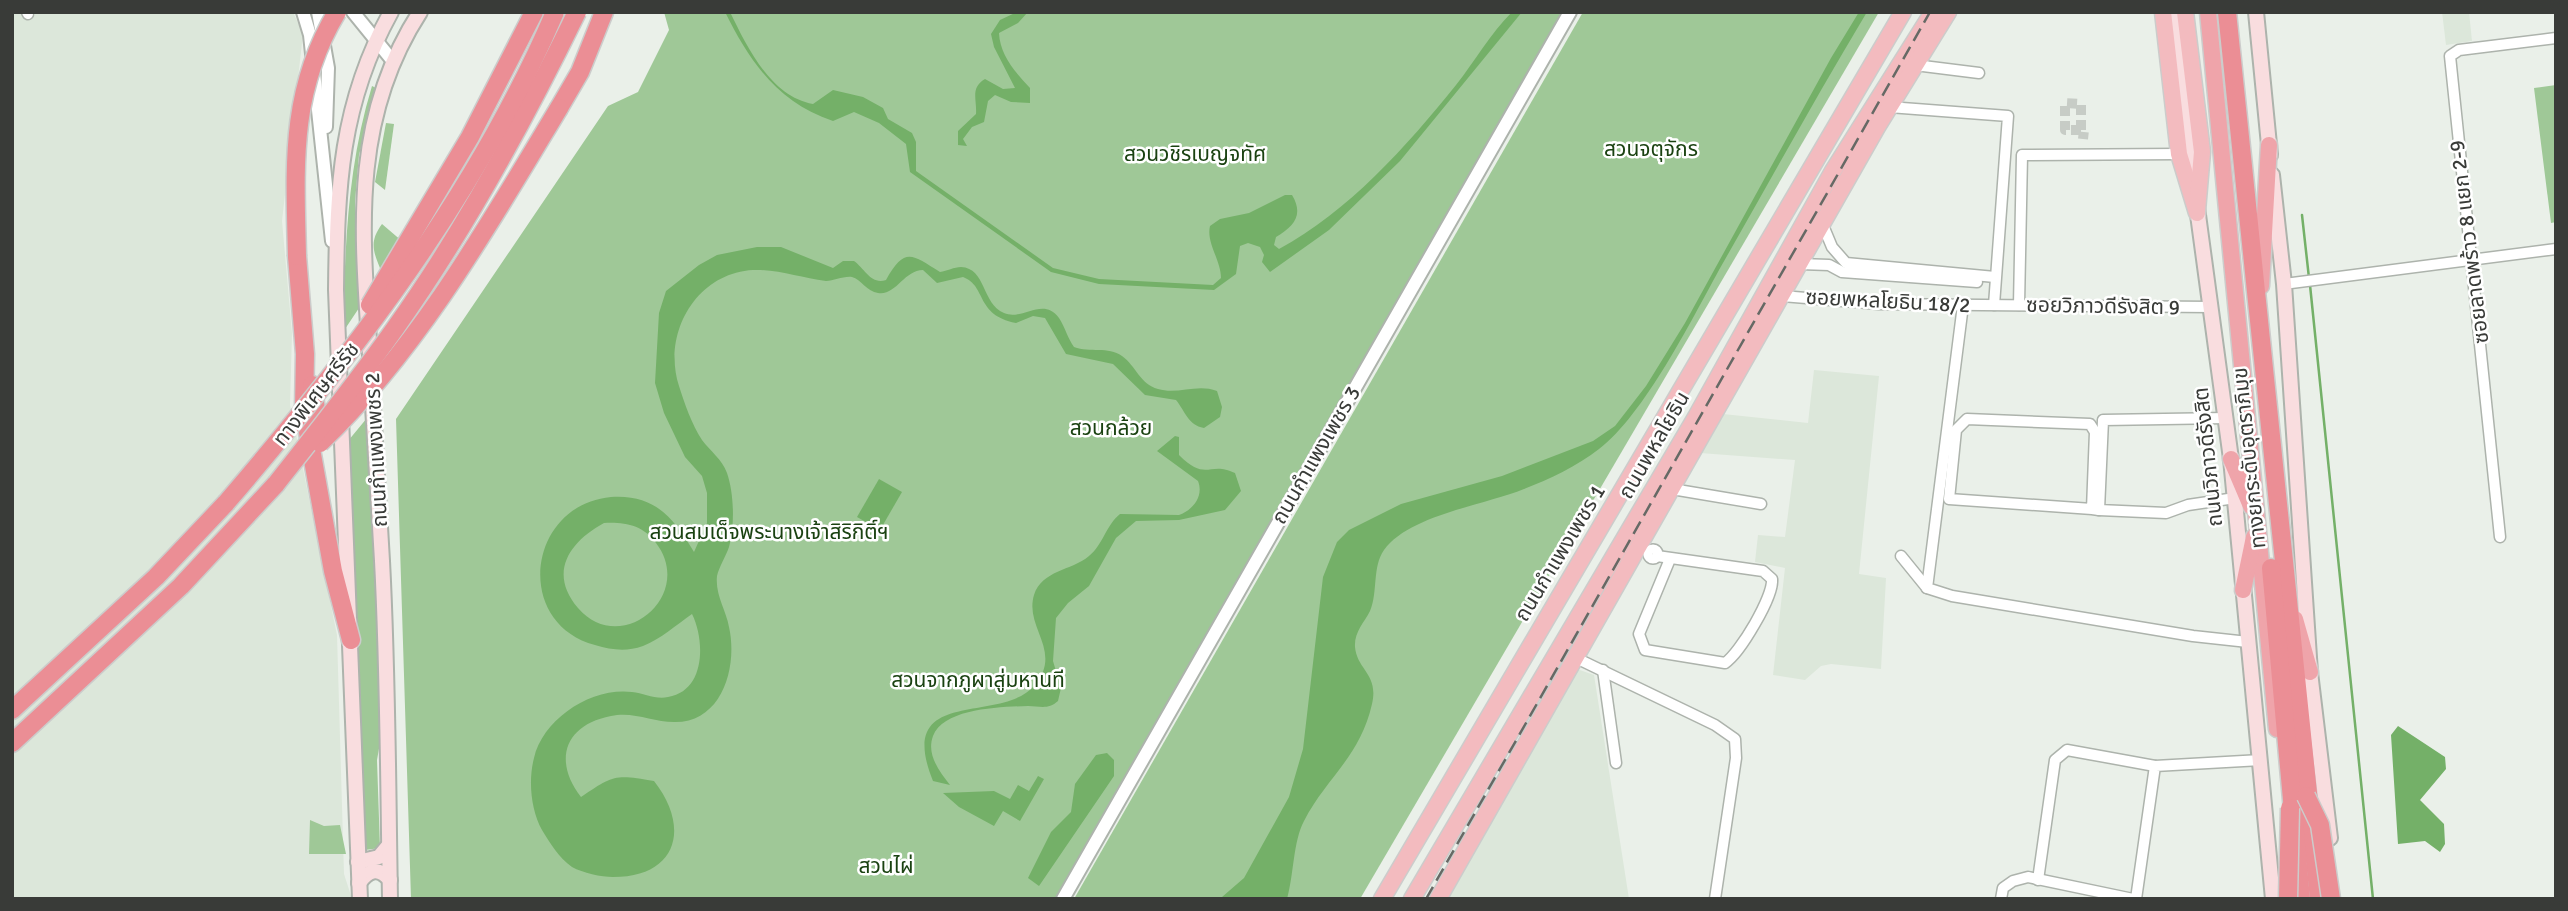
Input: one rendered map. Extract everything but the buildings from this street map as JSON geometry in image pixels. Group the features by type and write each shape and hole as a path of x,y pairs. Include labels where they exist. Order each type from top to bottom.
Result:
{"highway":[{"path":"337,12 321,38 304,85 295,144 298,256 305,354 304,410 325,531 351,640"},
{"path":"314,394 470,137 534,12"},
{"name":"ทางพิเศษศรีรัช","path":"12,710 156,577 226,503 314,394 436,230 508,109 555,12"},
{"name":"ทางพิเศษศรีรัช","path":"12,743 181,586 276,484 364,370 440,261 510,143 576,12"},
{"path":"276,484 352,411 444,291 580,72 604,12"},
{"path":"2198,12 2222,252 2237,295"},
{"name":"ถนนวิภาวดีรังสิต","path":"2208,12 2294,899"},
{"name":"ทางยกระดับอุตราภิมุข","path":"2217,12 2290,808 2301,899"},
{"path":"2230,12 2261,288 2304,766 2320,899"},
{"name":"ทางยกระดับอุตราภิมุข","path":"2230,12 2306,796 2320,899"},
{"path":"2261,288 2269,145"},
{"path":"2231,460 2257,522 2243,590"},
{"path":"2291,603 2310,672"},
{"path":"2306,796 2320,825 2331,899"},
{"path":"2288,899 2290,808"}],"main road":[{"name":"ถนนกำแพงเพชร 2","path":"360,899 336,290 341,157 348,119 376,40 391,12"},
{"name":"ถนนกำแพงเพชร 2","path":"390,899 383,585 362,223 369,140 391,60 420,12"},
{"name":"ถนนกำแพงเพชร 1","path":"1382,899 1903,12"},
{"name":"ถนนพหลโยธิน","path":"1412,899 1721,371 1833,171 1933,12"},
{"name":"ถนนพหลโยธิน","path":"1438,899 1576,658 1648,552 1672,489 1889,107 1948,12"},
{"path":"2163,12 2179,154 2197,213"},
{"name":"ถนนวิภาวดีรังสิต","path":"2174,12 2184,111 2231,460 2256,760 2273,899"},
{"path":"2185,12 2202,152 2197,213"},
{"path":"2256,12 2284,284 2310,672 2338,899"},
{"path":"1714,414 1721,371"},
{"path":"359,862 379,858 389,845"},
{"path":"359,883 369,872 376,870 383,871 390,880"}],"street":[{"path":"303,12 310,35 325,159 336,290"},
{"path":"318,12 328,68 325,159"},
{"path":"354,12 391,60"},
{"name":"ถนนกำแพงเพชร 3","path":"1063,899 1570,12"},
{"name":"ซอยลาดพร้าว 8 แยก 2-9","path":"2500,537 2449,56 2459,50 2556,38"},
{"path":"1915,65 1979,73"},
{"path":"1889,107 2008,116 1994,305"},
{"path":"2019,305 2022,155 2179,154"},
{"path":"1822,223 1837,255 1846,263 1995,280"},
{"path":"2284,284 2556,249"},
{"path":"1800,264 1829,265 1837,263 1837,255"},
{"path":"1829,265 1842,272 1995,280"},
{"name":"ซอยพหลโยธิน 18/2","path":"1782,296 1879,303 1994,305"},
{"path":"1927,588 1964,305"},
{"name":"ซอยวิภาวดีรังสิต 9","path":"1994,305 2212,307"},
{"path":"2095,510 2103,420 2226,418"},
{"path":"2095,510 2095,432 2090,424 1967,419 1956,430 1949,499 2095,510 2166,513 2188,505 2235,498"},
{"path":"1672,489 1761,504"},
{"path":"1648,552 1670,559 1763,571 1772,579 1772,591 1740,648 1725,663 1645,650 1641,646 1639,634 1670,559"},
{"path":"1901,556 1927,588 1979,601 2193,636 2248,642"},
{"path":"1576,658 1715,725 1735,739 1736,758 1715,899"},
{"path":"1603,670 1616,763"},
{"path":"2038,880 2055,760 2067,750 2155,766 2256,760"},
{"path":"2001,899 2003,888 2013,881 2028,877 2135,899 2155,766"}],"shaded area":[{"path":"12,12 293,12 303,34 282,221 292,333 290,405 337,635 344,874 352,899 12,899"},
{"path":"725,12 730,12 762,68 785,92 813,104 833,90 863,97 883,108 888,119 912,133 916,142 916,171 1053,268 1099,279 1213,285 1221,278 1210,239 1210,226 1220,219 1249,213 1285,195 1292,195 1297,214 1288,229 1276,237 1274,245 1279,249 1304,234 1352,197 1397,154 1456,85 1504,20 1512,12 1522,12 1400,161 1329,230 1270,272 1262,262 1264,255 1260,247 1248,243 1240,246 1236,274 1214,290 1099,284 1051,272 910,172 906,144 879,123 854,112 833,121 796,103 781,92 756,64"},
{"path":"1017,12 1028,12 1018,23 999,33 1000,41 1009,63 1030,88 1030,103 1011,102 995,95 988,101 984,122 972,127 963,139 967,146 958,145 958,131 976,114 975,94 980,82 985,79 1003,89 1015,88 994,47 991,34 1000,20"},
{"path":"1859,12 1867,12 1681,340 1649,391 1616,434 1591,455 1563,472 1508,495 1429,520 1396,538 1384,550 1378,564 1370,611 1355,642 1359,661 1373,686 1367,722 1351,753 1300,829 1287,899 1212,899 1222,897 1244,878 1289,797 1303,749 1323,577 1337,542 1349,530 1401,504 1502,476 1593,441 1615,426 1646,386 1685,323"},
{"path":"2442,12 2469,12 2472,41 2446,45"},
{"path":"757,247 781,247 833,268 843,261 854,261 872,278 881,281 886,280 899,262 910,257 940,272 958,267 969,269 980,280 992,302 1004,313 1011,315 1040,309 1053,312 1074,347 1117,353 1152,387 1173,391 1202,388 1217,391 1222,407 1220,417 1204,428 1199,426 1190,421 1176,400 1145,395 1113,364 1066,354 1045,318 1033,316 1016,323 1003,319 994,314 976,287 963,277 937,283 923,270 916,271 884,293 874,292 852,277 826,281 762,270 733,274 715,282 700,294 688,310 675,346 675,366 692,421 702,440 725,468 731,490 731,539 717,576 719,596 728,621 731,643 728,675 715,703 691,720 666,722 635,716 611,716 583,727 573,736 568,746 567,770 581,797 615,778 631,777 654,781 672,816 674,832 671,847 664,859 652,869 635,875 613,877 587,873 572,867 559,855 538,822 531,786 532,767 539,744 558,719 585,700 616,692 664,698 680,693 690,685 696,675 699,637 692,614 643,646 619,650 595,645 569,633 551,614 542,591 541,566 547,542 562,520 583,505 611,497 627,497 652,504 671,519 694,552 707,523 707,493 702,476 685,457 664,413 655,383 659,313 666,291 699,265 717,255","holes":["604,523 639,528 651,537 666,563 667,582 660,600 648,614 632,623 614,626 595,622 578,608 564,583 564,571 572,549"]},
{"path":"1814,370 1879,376 1859,574 1886,578 1881,669 1831,664 1821,666 1805,680 1773,675 1785,568 1755,562 1758,535 1785,537 1795,460 1700,453 1723,414 1808,423"},
{"path":"1175,436 1179,437 1179,455 1188,463 1202,470 1219,469 1235,473 1241,491 1225,510 1179,520 1136,521 1116,538 1089,586 1068,603 1056,618 1053,661 1061,688 1058,701 1047,707 1003,707 974,711 949,720 939,727 933,736 931,750 935,763 950,785 933,781 925,751 928,731 939,719 956,712 998,704 1018,697 1034,686 1042,673 1045,651 1032,607 1034,595 1043,580 1089,556 1120,514 1179,515 1189,510 1196,502 1200,492 1198,481 1157,451"},
{"path":"879,479 902,492 880,530 857,517"},
{"path":"1574,668 1594,675 1629,899 1445,899"},
{"path":"2398,726 2445,757 2446,769 2420,800 2444,824 2445,844 2440,852 2425,841 2398,844 2391,735"},
{"path":"1107,753 1114,760 1114,776 1039,886 1028,878 1051,832 1071,812 1075,784 1096,755"},
{"path":"1038,776 1044,779 1020,821 1003,811 994,826 959,807 943,793 994,791 1010,799 1018,785 1029,791"}],"green space":[{"name":"สวนสมเด็จพระนางเจ้าสิริกิติ์ฯ","path":"664,12 1563,12 1325,436 1057,899 411,899 396,419 608,106 638,92 669,30"},
{"name":"สวนจตุจักร","path":"1583,12 1879,12 1360,899 1074,899"},
{"path":"2556,85 2556,222 2551,223 2534,88"},
{"path":"372,86 376,88 359,155 355,202 359,308 343,332 346,239 352,178"},
{"path":"386,123 394,124 385,190 375,182"},
{"path":"382,224 403,242 382,273 374,243"},
{"path":"367,418 381,737 377,760 380,848 365,850 348,441"},
{"path":"310,820 324,826 340,825 346,854 309,854"}],"waterway":[{"path":"2302,215 2309,278"},
{"path":"2310,285 2373,899"}],"tunnel":[{"path":"2081,130 2081,104 2065,103 2065,130 2084,130 2083,139"}],"railway":[{"path":"1426,899 1930,12"}],"park label":[{"name":"สวนวชิรเบญจทัศ","path":"1195,154"},
{"name":"สวนกล้วย","path":"1111,428"},
{"name":"สวนจากภูผาสู่มหานที","path":"978,680"},
{"name":"สวนไผ่","path":"886,866"}]}
